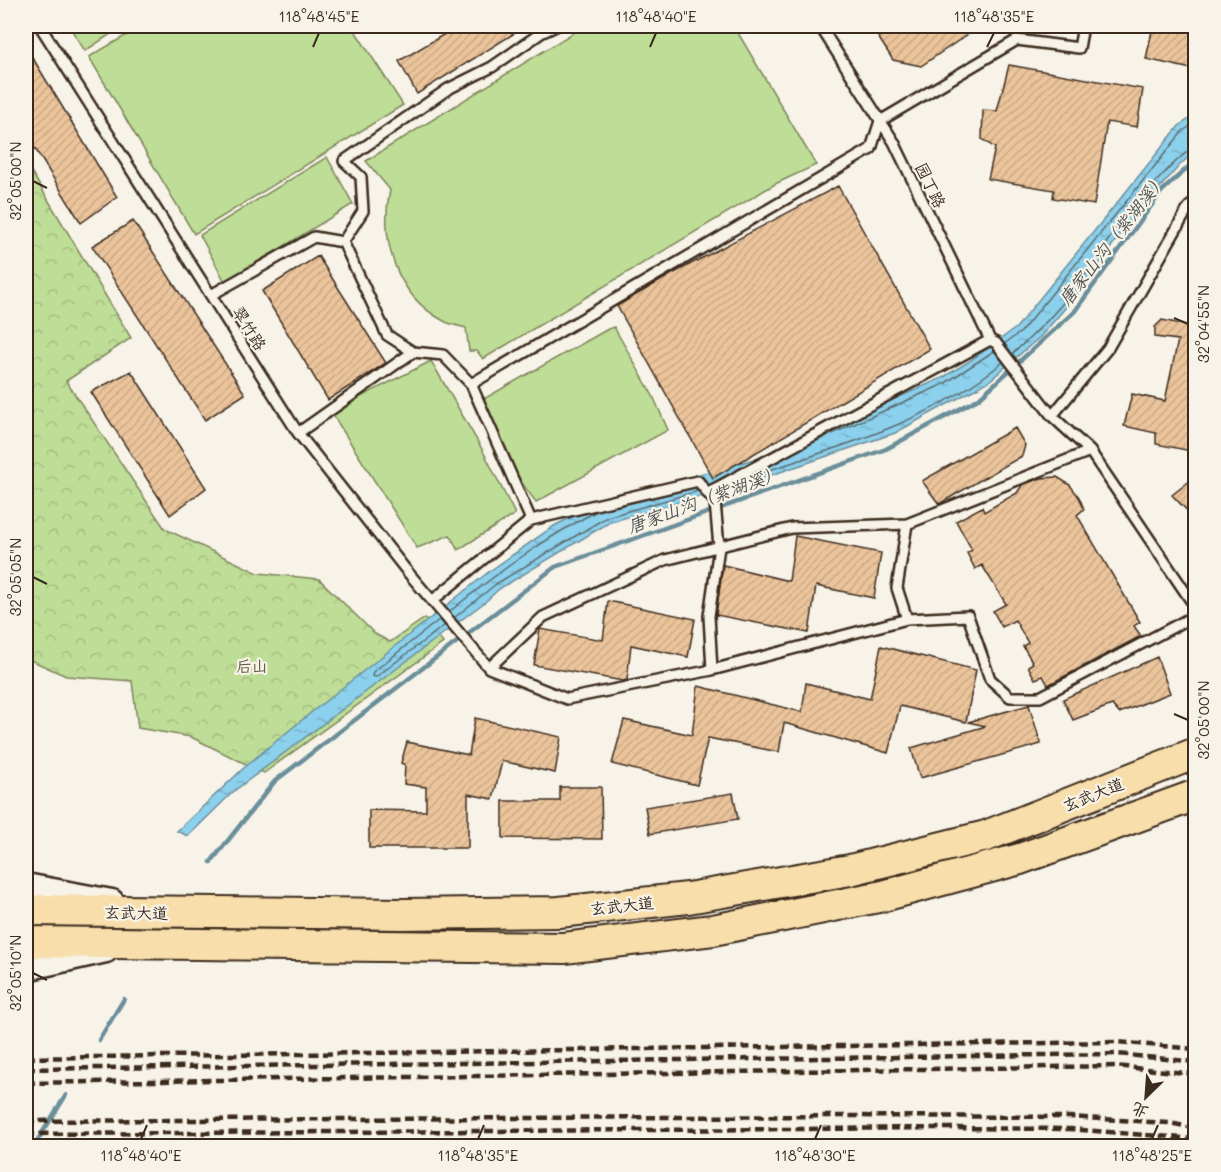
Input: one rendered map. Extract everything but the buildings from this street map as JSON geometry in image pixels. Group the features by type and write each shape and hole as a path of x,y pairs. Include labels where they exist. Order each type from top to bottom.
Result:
{"highway":[{"name":"玄武大道","path":"26,910 404,915 559,912 688,897 850,870 986,836 1196,753"},
{"name":"玄武大道","path":"26,942 564,948 713,930 883,896 1020,859 1194,796"}],"street":[{"path":"26,885 175,912"},
{"path":"26,969 143,943"}],"lane":[{"name":"翠竹路","path":"40,26 298,433 432,601 489,668"},
{"path":"343,242 363,211 361,177 344,161 448,89 492,67 556,26"},
{"name":"园丁路","path":"820,26 894,142 990,340 996,343 1052,416 1090,451 1196,608"},
{"path":"471,384 871,149 880,121 1017,40 1079,48 1083,26"},
{"path":"1052,416 1108,348 1189,207 1196,201"},
{"path":"211,296 314,237 343,242"},
{"path":"343,242 387,335 412,352 443,355 471,384 531,520"},
{"path":"707,493 990,340"},
{"path":"298,433 412,352"},
{"path":"1090,451 907,524 792,528 665,560 543,617 489,668 567,699 711,670 907,619 968,616 990,679 1010,697 1040,697 1196,615"},
{"path":"432,601 531,520 698,481 715,502 719,547 710,616 711,670"},
{"path":"907,524 897,588 907,619"}],"green space":[{"path":"69,26 123,26 85,51"},
{"path":"142,26 352,26 403,105 194,234 89,57"},
{"path":"584,26 734,26 816,165 775,184 483,359 477,351 469,351 466,328 447,322 427,310 403,282 395,265 387,228 390,190 366,161"},
{"path":"327,157 353,204 225,282 200,235"},
{"name":"后山","path":"26,163 131,338 66,381 165,529 258,573 319,579 375,634 390,642 425,618 443,643 264,773 191,737 138,728 132,681 66,676 26,658"},
{"path":"614,327 653,396 668,430 536,502 504,453 480,401"},
{"path":"431,361 482,449 515,514 458,550 450,535 417,548 331,412"}],"water":[{"path":"1195,115 1195,151 1124,228 1087,283 1041,336 988,382 895,433 751,482 610,522 499,589 485,602 234,791 188,836 177,831 248,764 313,711 491,570 554,526 605,500 758,458 942,378 968,362 1016,328 1179,126"}],"waterway":[{"name":"唐家山沟（紫湖溪）","path":"211,862 275,781 555,567 886,449 978,399 1075,311 1162,191 1196,160"},
{"name":"唐家山沟（紫湖溪）","path":"99,1040 124,999"},
{"name":"唐家山沟（紫湖溪）","path":"34,1146 66,1095"}],"railway":[{"path":"26,1058 1116,1042 1196,1049"},
{"path":"26,1069 1118,1054 1196,1062"},
{"path":"26,1083 1115,1066 1196,1074"},
{"path":"26,1121 841,1116 1069,1117 1169,1123 1196,1128"},
{"path":"26,1134 946,1128 1070,1129 1196,1139"}]}
